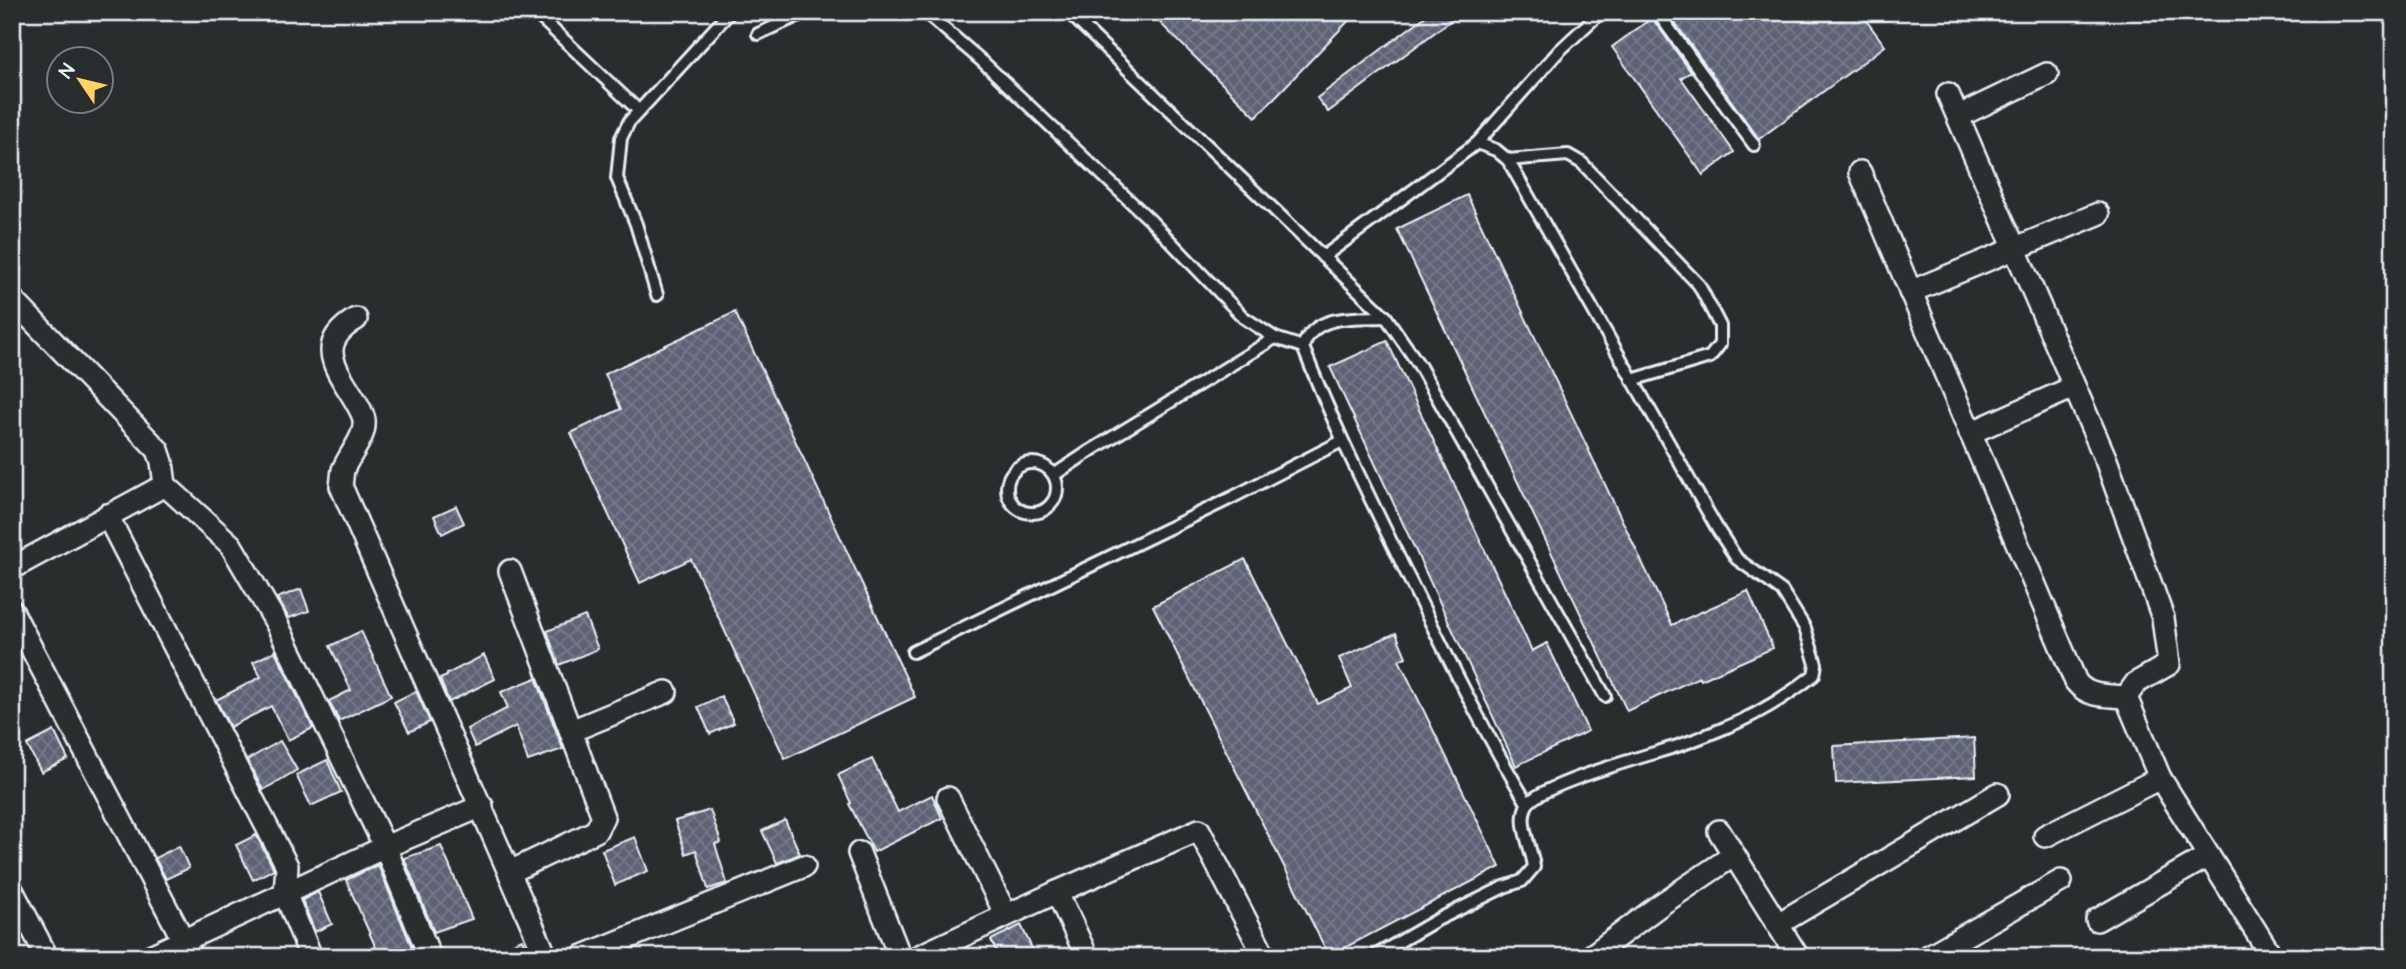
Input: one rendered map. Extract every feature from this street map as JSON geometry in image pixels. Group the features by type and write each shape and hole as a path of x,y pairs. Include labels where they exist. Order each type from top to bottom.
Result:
{"street":[{"path":"1959,116 2047,74"},
{"path":"1948,94 2106,460 2162,618 2169,664 2136,682 2126,696"},
{"path":"1860,172 2076,681 2091,695 2126,696"},
{"path":"1910,292 2098,215"},
{"path":"12,299 158,450 165,485 231,545 277,624 385,847 430,957"},
{"path":"356,319 341,328 330,348 332,361 364,420 353,453 343,470 341,486 546,957"},
{"path":"1970,433 2074,387"},
{"path":"12,568 165,485"},
{"path":"107,515 287,866 285,893 311,957"},
{"path":"510,571 603,817 597,831 510,872"},
{"path":"12,611 187,948"},
{"path":"571,731 666,692"},
{"path":"2126,696 2160,778 2272,957"},
{"path":"2045,836 2160,778"},
{"path":"1778,924 1998,794"},
{"path":"948,798 1006,915"},
{"path":"148,957 187,948 285,893 482,806"},
{"path":"917,957 1199,830 1265,957"},
{"path":"1719,831 1778,924 1791,954"},
{"path":"859,853 900,957"},
{"path":"1590,957 1734,855"},
{"path":"2097,920 2208,856"},
{"path":"581,957 804,866"},
{"path":"1927,957 2061,881"},
{"path":"12,890 47,957"},
{"path":"1057,892 1087,957"}],"lane":[{"path":"539,12 543,20 639,111"},
{"path":"657,295 636,224 618,178 621,138 629,122 730,12"},
{"path":"758,34 806,12"},
{"path":"925,12 984,62 1150,220 1243,317 1275,338 1303,347"},
{"path":"1068,12 1386,317 1419,365 1605,696"},
{"path":"1323,257 1477,142 1559,51 1601,12"},
{"path":"1657,12 1754,145"},
{"path":"1373,957 1448,914 1503,887 1522,881 1534,867 1533,853 1524,831 1523,815 1527,803 1595,771 1675,747 1752,716 1814,675 1816,664 1805,628 1782,592 1737,559 1718,530 1508,160 1496,150 1477,142"},
{"path":"1508,160 1568,155 1582,163 1699,285 1720,326 1720,344 1710,357 1632,380"},
{"path":"1386,317 1337,319 1323,324 1306,338 1303,347 1342,441 1495,749 1527,803"},
{"path":"1054,475 1101,443 1275,338"},
{"path":"913,652 1231,498 1342,441"},
{"path":"1024,464 1041,464 1054,475 1058,491 1044,511 1028,513 1013,506 1009,499 1007,482 1017,468 1024,464"}],"building":[{"path":"1149,12 1357,12 1256,117"},
{"path":"1431,12 1462,12 1328,112 1317,98"},
{"path":"1667,12 1860,12 1885,46 1759,139"},
{"path":"1652,18 1691,72 1681,78 1734,152 1703,175 1612,47"},
{"path":"1467,195 1672,625 1748,591 1773,648 1701,680 1699,677 1627,711 1397,229"},
{"path":"735,312 915,697 785,759 691,559 640,583 571,433 621,409 605,374"},
{"path":"1387,341 1532,651 1547,643 1588,731 1516,766 1330,367"},
{"path":"456,506 464,523 442,534 434,516"},
{"path":"1245,559 1318,704 1352,688 1339,658 1396,633 1406,657 1399,660 1500,867 1329,956 1153,606"},
{"path":"301,589 309,611 289,618 277,598"},
{"path":"585,616 598,649 559,665 547,631"},
{"path":"361,631 391,696 339,721 329,701 351,690 330,646"},
{"path":"275,651 313,728 288,740 271,706 230,727 216,700 261,677 253,662"},
{"path":"484,655 495,679 449,702 440,679"},
{"path":"536,678 563,749 528,761 516,726 475,747 467,729 508,708 501,692"},
{"path":"416,691 430,722 409,732 394,702"},
{"path":"721,696 734,723 710,734 698,707"},
{"path":"54,731 68,759 41,772 27,745"},
{"path":"1974,738 1976,776 1836,783 1834,746"},
{"path":"280,741 297,770 263,790 247,760"},
{"path":"872,759 898,812 932,795 942,818 874,852 849,804 851,803 838,775"},
{"path":"327,760 341,792 311,806 296,775"},
{"path":"710,810 721,842 715,844 727,883 708,889 696,850 686,854 675,821"},
{"path":"785,820 800,854 777,863 762,831"},
{"path":"256,835 274,869 253,880 236,845"},
{"path":"635,837 648,871 615,885 602,850"},
{"path":"179,846 189,868 166,879 155,858"},
{"path":"441,846 472,919 434,932 404,858"},
{"path":"378,865 416,957 380,957 346,880"},
{"path":"318,892 332,924 315,932 302,900"},
{"path":"1021,925 1036,957 999,957 991,940"},
{"path":"522,939 530,957 482,957"}]}
